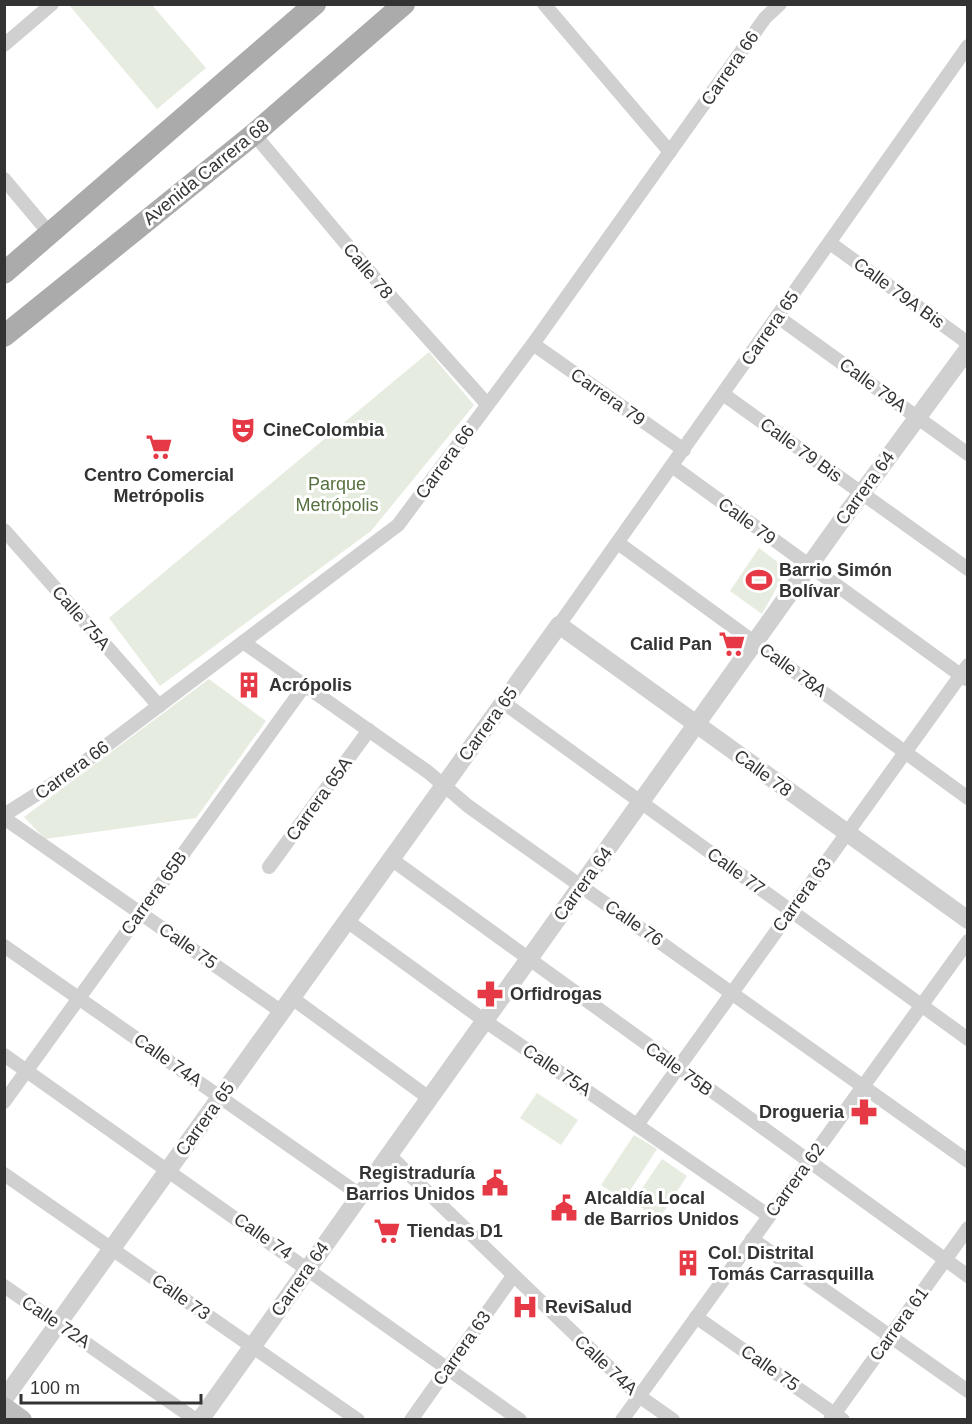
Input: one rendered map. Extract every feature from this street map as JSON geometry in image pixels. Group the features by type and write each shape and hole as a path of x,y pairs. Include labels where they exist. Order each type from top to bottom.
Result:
{"main road":[{"path":"4,273 315,4"},
{"name":"Avenida Carrera 68","path":"4,336 254,134 404,4"},
{"path":"4,1407 22,1419"}],"street":[{"path":"4,45 52,4"},
{"path":"544,4 670,152"},
{"name":"Carrera 66","path":"4,817 69,773 398,525 532,344 765,18 780,4"},
{"name":"Carrera 65","path":"4,1399 618,543 968,46"},
{"name":"Calle 78","path":"254,134 395,303 487,404"},
{"path":"4,179 50,234"},
{"name":"Calle 79A Bis","path":"830,243 968,343"},
{"name":"Calle 79A","path":"778,317 968,454"},
{"name":"Carrera 79","path":"532,344 684,450"},
{"name":"Carrera 64","path":"198,1419 309,1268 861,493 968,350"},
{"name":"Calle 79 Bis","path":"723,394 968,569"},
{"name":"Calle 79","path":"672,466 965,674"},
{"name":"Calle 75A","path":"4,530 159,706"},
{"name":"Calle 78A","path":"618,543 968,798"},
{"name":"Calle 78","path":"559,625 968,920"},
{"name":"Calle 76","path":"243,642 968,1161"},
{"name":"Carrera 63","path":"637,1125 905,752 965,674"},
{"name":"Carrera 65B","path":"4,1102 304,685"},
{"name":"Calle 77","path":"504,703 968,1039"},
{"name":"Carrera 65A","path":"269,867 369,730"},
{"name":"Calle 75","path":"4,817 140,913 429,1098"},
{"name":"Calle 75B","path":"391,860 968,1276"},
{"name":"Calle 75A","path":"347,921 485,1021 769,1216"},
{"name":"Carrera 62","path":"622,1419 968,941"},
{"name":"Calle 74A","path":"4,946 360,1195"},
{"name":"Calle 74","path":"4,1055 520,1419"},
{"name":"Calle 74A","path":"388,1155 639,1396 673,1419"},
{"name":"Calle 73","path":"4,1174 358,1419"},
{"name":"Carrera 61","path":"836,1418 968,1227"},
{"path":"752,1239 968,1391"},
{"name":"Carrera 63","path":"411,1419 513,1276"},
{"name":"Calle 72A","path":"4,1286 198,1419"},
{"name":"Calle 75","path":"696,1317 836,1418"}],"green space":[{"path":"69,5 152,5 206,68 157,109"},
{"name":"Parque Metrópolis","path":"429,352 474,405 371,531 160,686 109,618"},
{"name":"Barrio Simón Bolívar","path":"759,548 787,569 762,614 730,591"},
{"path":"209,679 266,721 196,818 45,839 24,817"},
{"path":"537,1093 578,1120 561,1145 520,1118"},
{"path":"634,1135 657,1149 624,1200 601,1185"},
{"path":"662,1159 687,1176 659,1219 633,1202"}],"place":[{"name":"CineColombia","path":"243,430"},
{"name":"Centro Comercial Metrópolis","path":"159,447"},
{"name":"Barrio Simón Bolívar","path":"759,580"},
{"name":"Calid Pan","path":"732,644"},
{"name":"Acrópolis","path":"249,685"},
{"name":"Orfidrogas","path":"490,994"},
{"name":"Drogueria","path":"864,1112"},
{"name":"Registraduría Barrios Unidos","path":"495,1183"},
{"name":"Alcaldía Local de Barrios Unidos","path":"564,1208"},
{"name":"Tiendas D1","path":"387,1231"},
{"name":"Col. Distrital Tomás Carrasquilla","path":"688,1263"},
{"name":"ReviSalud","path":"525,1307"}]}
